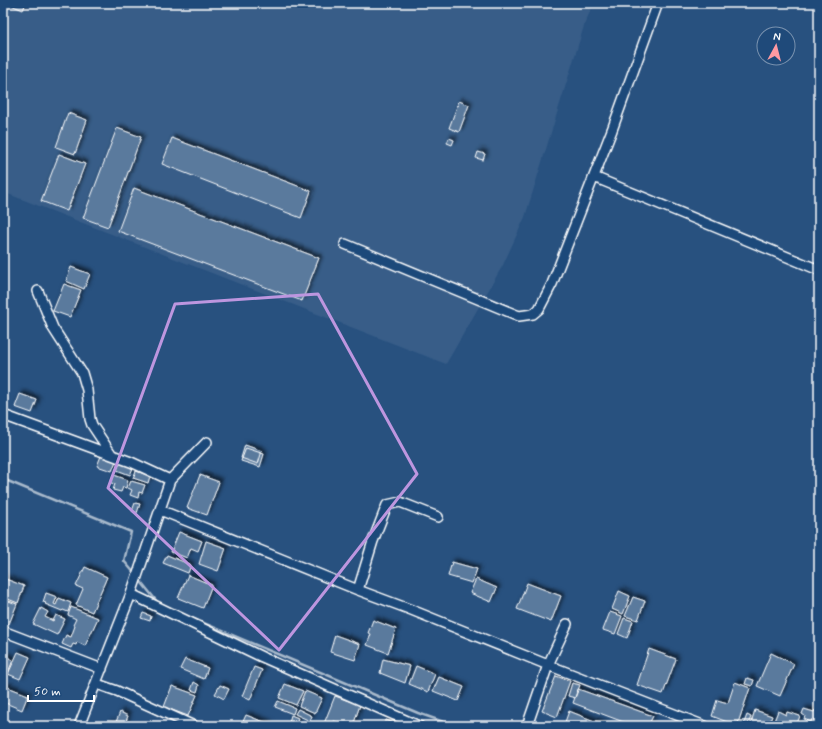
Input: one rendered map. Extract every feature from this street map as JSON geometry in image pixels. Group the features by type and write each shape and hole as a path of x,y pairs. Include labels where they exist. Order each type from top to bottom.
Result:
{"street":[{"path":"345,244 518,316 533,314 539,309 552,284 594,177 658,3"},
{"path":"594,177 819,270"},
{"path":"38,291 53,328 82,373 87,390 92,425 112,455"},
{"path":"3,415 112,455 170,480"},
{"path":"79,726 97,684 131,594 170,480 207,442"},
{"path":"358,590 386,505 400,502 438,517"},
{"path":"160,510 358,590 705,726"},
{"path":"131,594 262,657 419,726"},
{"path":"527,726 548,665 567,624"},
{"path":"3,631 102,670"},
{"path":"97,684 117,691 194,726"}],"highlighted area":[{"path":"318,294 417,474 279,650 108,488 175,304"}],"shaded area":[{"path":"3,3 594,3 585,23 525,217 503,265 446,364 3,192"}],"building":[{"path":"6,3 26,3 23,10"},
{"path":"459,101 469,105 459,132 449,128"},
{"path":"68,113 87,120 75,154 56,147"},
{"path":"117,128 141,137 108,227 83,218"},
{"path":"172,138 311,191 301,218 162,164"},
{"path":"449,138 454,140 452,145 447,143"},
{"path":"478,152 485,154 483,160 476,158"},
{"path":"59,154 85,164 67,211 41,201"},
{"path":"134,188 319,258 302,301 118,231"},
{"path":"71,267 90,274 84,289 66,281"},
{"path":"64,284 81,290 70,317 53,311"},
{"path":"20,394 37,400 32,413 15,407"},
{"path":"245,445 262,451 258,464 241,458"},
{"path":"246,448 264,454 260,467 241,461"},
{"path":"101,456 116,461 112,471 97,466"},
{"path":"120,463 133,468 130,475 117,470"},
{"path":"136,471 150,476 148,483 133,478"},
{"path":"114,475 128,480 126,488 123,487 121,492 113,490 115,484 111,483"},
{"path":"200,475 219,482 207,515 187,508"},
{"path":"131,481 145,485 142,493 139,492 138,498 130,495 132,490 128,488"},
{"path":"135,503 140,504 137,513 132,511"},
{"path":"179,532 202,541 198,551 191,548 187,558 171,552"},
{"path":"206,541 226,548 218,571 199,564"},
{"path":"167,555 191,565 188,573 163,563"},
{"path":"452,562 477,569 472,583 448,576"},
{"path":"85,567 107,577 92,612 76,605 83,589 76,586"},
{"path":"188,575 212,585 203,608 178,598"},
{"path":"3,578 24,586 18,603 3,597"},
{"path":"476,579 497,588 491,602 470,593"},
{"path":"527,583 561,596 551,622 517,609"},
{"path":"619,591 630,596 623,614 612,609"},
{"path":"46,593 57,597 54,604 56,605 59,598 71,603 68,612 45,604 46,603 43,602"},
{"path":"633,597 645,601 638,620 625,616"},
{"path":"3,599 17,604 9,624 3,622"},
{"path":"71,607 98,618 85,646 77,642 76,645 73,644 71,648 62,644 66,635 71,637 75,626 73,625 76,619 68,615"},
{"path":"41,608 48,612 45,617 53,621 56,615 65,619 57,635 33,624"},
{"path":"610,612 622,616 615,634 603,630"},
{"path":"143,613 151,616 150,621 141,618"},
{"path":"624,618 633,621 627,638 618,634"},
{"path":"373,620 396,629 388,653 367,645 371,634 368,633"},
{"path":"335,635 360,644 355,660 330,652"},
{"path":"649,649 676,659 663,694 637,685"},
{"path":"18,652 30,657 20,679 8,674"},
{"path":"771,653 794,664 780,696 757,686"},
{"path":"3,655 13,660 5,680 3,679"},
{"path":"185,659 208,668 204,679 180,669"},
{"path":"383,659 410,666 405,683 380,673"},
{"path":"416,666 435,674 428,692 409,684"},
{"path":"254,667 262,670 250,700 242,696"},
{"path":"556,676 570,681 557,717 542,711"},
{"path":"439,677 464,687 458,701 433,691"},
{"path":"747,678 754,680 752,686 745,684"},
{"path":"194,682 199,685 197,692 191,690"},
{"path":"735,682 750,688 737,726 712,716 717,700 728,703"},
{"path":"572,683 580,685 575,698 568,696"},
{"path":"285,684 303,691 296,705 279,698"},
{"path":"220,685 229,689 224,699 215,694"},
{"path":"5,686 28,695 22,710 3,702 3,692"},
{"path":"172,686 197,695 188,716 164,707"},
{"path":"578,689 653,716 648,726 634,726 573,703"},
{"path":"305,691 322,698 315,713 299,706"},
{"path":"335,696 360,705 353,726 346,726 334,721 332,726 323,726"},
{"path":"278,701 295,708 293,714 275,707"},
{"path":"298,709 312,716 310,721 295,714"},
{"path":"804,709 814,712 815,710 819,711 819,721 812,719 811,722 804,719 805,716 802,714"},
{"path":"755,710 772,716 768,726 750,726"},
{"path":"569,711 607,726 576,726 565,722"},
{"path":"778,711 786,715 787,712 800,716 796,726 772,726"},
{"path":"120,712 128,716 124,726 116,722"},
{"path":"246,715 269,724 268,726 241,726"},
{"path":"291,715 298,718 295,726 288,726"},
{"path":"747,715 751,717 748,724 744,723"},
{"path":"386,720 402,726 383,726"},
{"path":"109,723 117,726 108,726"}],"waterway":[{"path":"3,479 131,532 124,561 135,574"},
{"path":"138,578 159,604"},
{"path":"182,614 418,713 455,726"}]}
